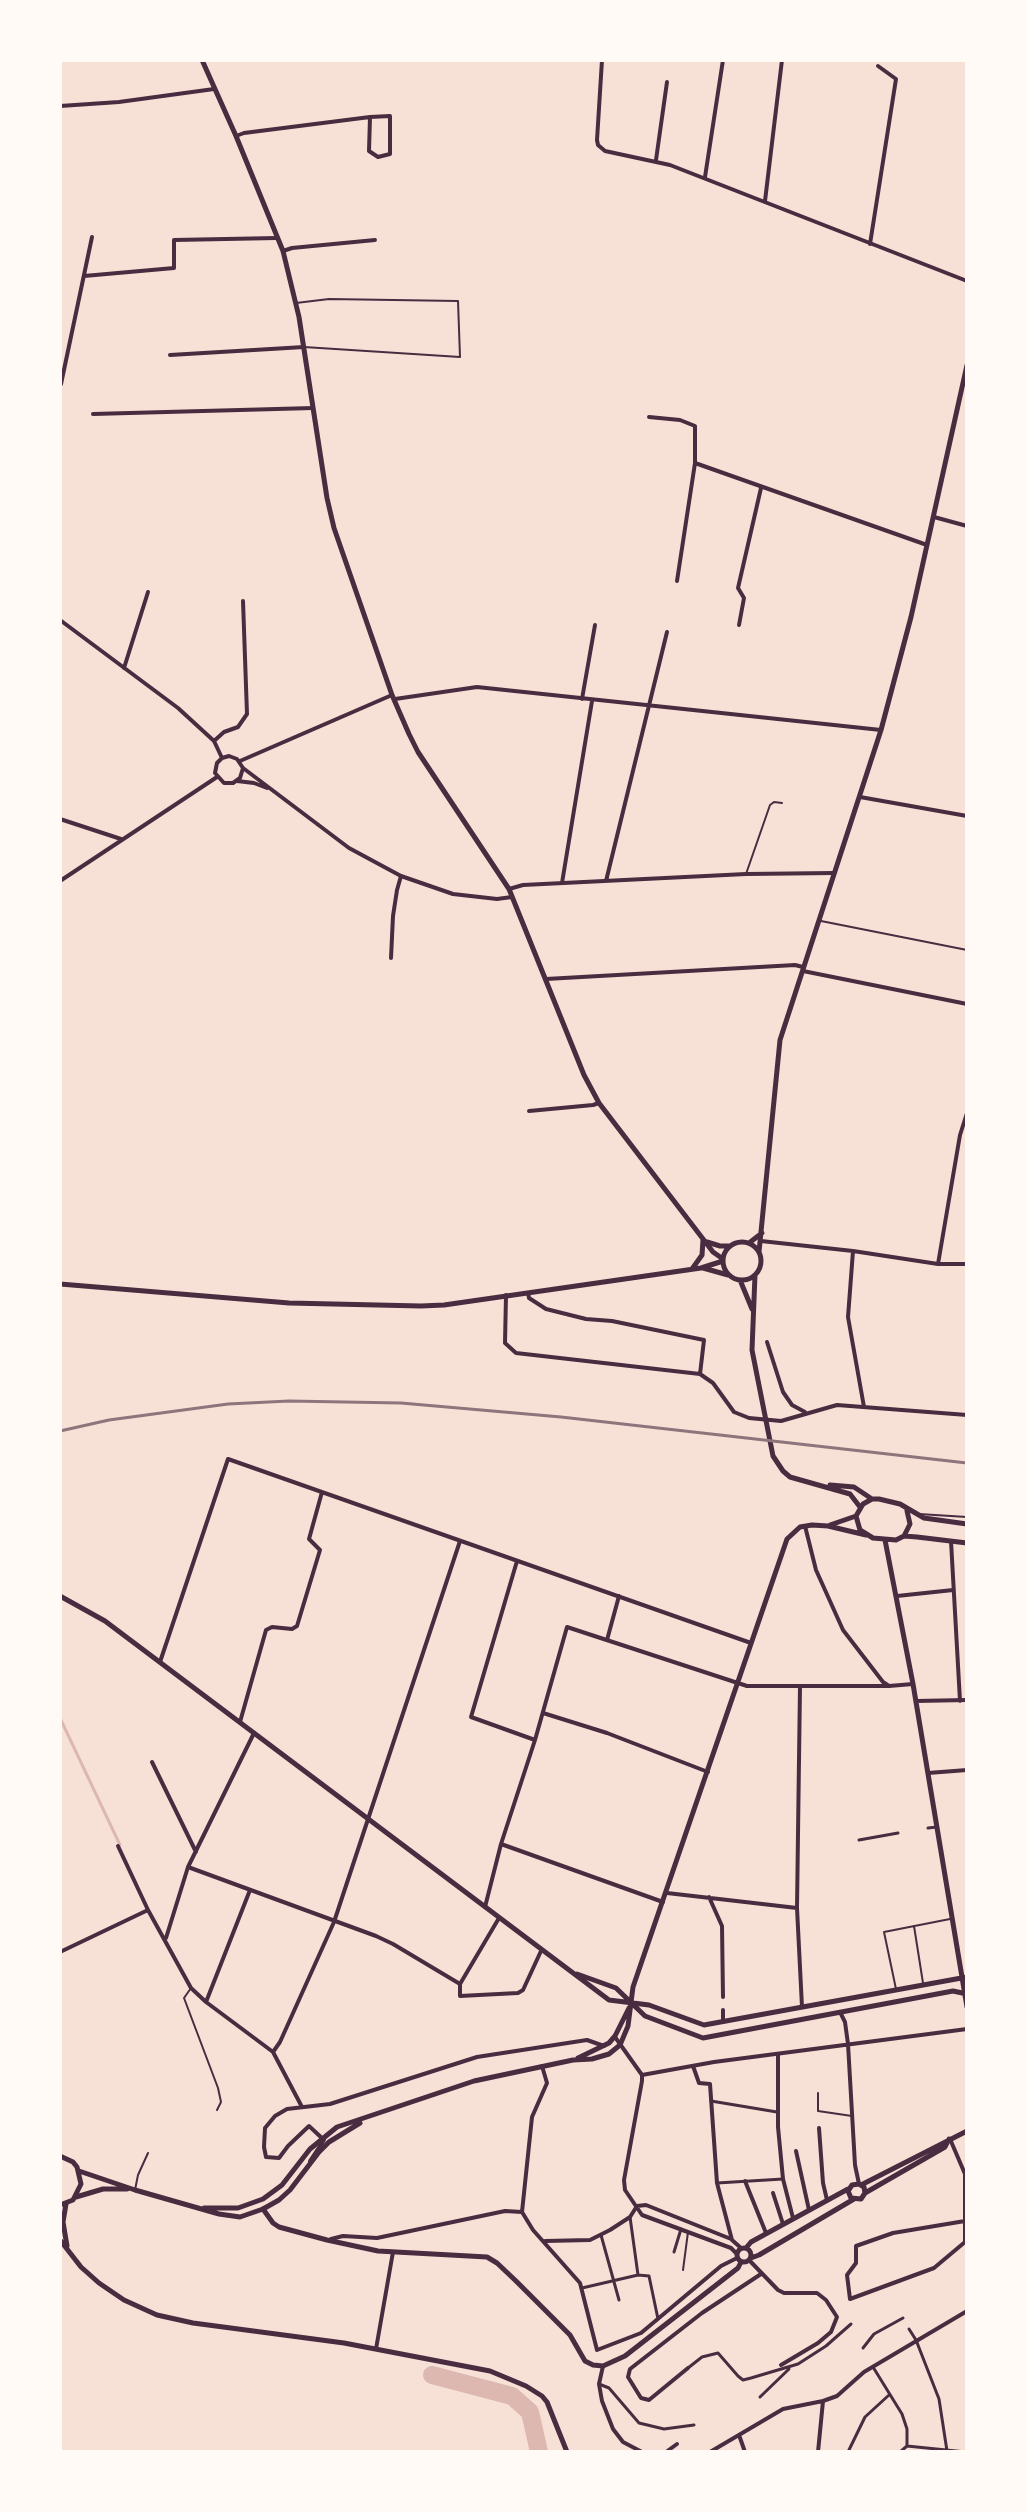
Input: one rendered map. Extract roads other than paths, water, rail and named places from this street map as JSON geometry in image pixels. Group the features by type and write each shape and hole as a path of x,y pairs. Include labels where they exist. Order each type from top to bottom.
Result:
{"main road":[{"path":"202,60 237,136 283,251 296,303 327,498 334,528 394,697 418,752 509,889 584,1075 599,1103 712,1252 723,1260 728,1275"},
{"path":"860,1507 850,1494 790,1477 773,1456 752,1350 755,1275 761,1264 759,1252 780,1040 881,730 911,617 967,365"},
{"path":"749,1243 762,1233"},
{"path":"703,1240 714,1245 730,1246 739,1242 749,1243 759,1252"},
{"path":"692,1269 702,1255 703,1240"},
{"path":"60,1284 289,1303 444,1305 528,1291 701,1268 723,1260 730,1246"},
{"path":"701,1268 740,1280 755,1275"},
{"path":"740,1280 752,1311"},
{"path":"812,1484 854,1486 872,1499 893,1501 916,1514 934,1520 967,1524"},
{"path":"866,1535 857,1524 856,1516 860,1507 872,1499"},
{"path":"904,1536 910,1524 906,1509"},
{"path":"828,1526 856,1516"},
{"path":"204,2208 238,2208 262,2199 282,2185 310,2149 338,2127 474,2081 573,2060 592,2059 609,2054 620,2045 628,2026 633,1987 781,1555 794,1531 805,1526 828,1526 885,1540 896,1540 904,1536 967,1543"},
{"path":"885,1540 913,1684 952,1919 965,1977 967,2007"},
{"path":"60,1596 99,1616 609,2000 632,2001 649,2005 704,2025 965,1977"},
{"path":"569,1972 613,1986 632,2001 645,2016 703,2038 953,1991 966,1994"},
{"path":"573,2060 604,2046 615,2037 632,2001"},
{"path":"60,2156 73,2162 80,2171 135,2190 234,2217 263,2209 290,2190 329,2142 366,2119"},
{"path":"263,2209 273,2223 279,2227 378,2251 487,2257 497,2263 570,2335 585,2361 603,2366 625,2356 738,2268 740,2254 750,2242 852,2185 860,2184 967,2131"},
{"path":"750,2259 854,2199 861,2199 865,2193 945,2147 950,2139"},
{"path":"76,2197 81,2184 80,2171"},
{"path":"860,2184 865,2193"},
{"path":"69,2251 63,2232 63,2205 76,2197 103,2189 135,2190"},
{"path":"848,2189 849,2196 854,2199"},
{"path":"60,2240 99,2283 140,2308 174,2319 376,2349 490,2371 536,2391 547,2402 567,2452"},
{"path":"740,2254 751,2253 750,2259"},
{"path":"740,2254 750,2259"}],"street":[{"path":"602,60 597,132 598,146 605,151 656,160 705,177 967,281"},
{"path":"705,177 723,60"},
{"path":"765,201 782,60"},
{"path":"870,244 896,79 878,66"},
{"path":"656,160 667,82"},
{"path":"60,106 119,102 214,89"},
{"path":"237,136 244,133 370,117 390,116 390,154 378,157 369,151 370,117"},
{"path":"61,384 92,237"},
{"path":"84,276 174,268 174,240 279,238"},
{"path":"283,251 292,248 375,240"},
{"path":"170,355 304,347"},
{"path":"93,414 313,408"},
{"path":"649,417 680,420 695,426 695,463 677,581"},
{"path":"695,463 927,545"},
{"path":"739,625 744,598 738,588 761,488"},
{"path":"934,517 967,526"},
{"path":"124,668 148,592"},
{"path":"214,741 224,732 238,727 247,714 243,601"},
{"path":"60,621 178,708 214,741 222,758"},
{"path":"582,699 594,625"},
{"path":"606,881 647,706 667,632"},
{"path":"240,761 394,697 477,687 881,730"},
{"path":"562,883 592,700"},
{"path":"271,790 254,783 237,781 228,784 217,777 215,766 222,758 233,757 240,761 243,768 349,848 401,876 453,894 497,899 513,897"},
{"path":"237,781 242,775 243,768"},
{"path":"60,881 217,777"},
{"path":"860,797 967,816"},
{"path":"60,819 121,839"},
{"path":"509,889 523,885 562,883 746,874 834,873"},
{"path":"392,958 393,916 401,876"},
{"path":"546,979 802,969 967,1004"},
{"path":"529,1111 599,1103"},
{"path":"938,1264 960,1135 967,1113"},
{"path":"761,1242 853,1251 938,1264 967,1264"},
{"path":"853,1251 848,1317 864,1407"},
{"path":"528,1291 529,1298 546,1309 586,1319 612,1320 704,1340 700,1374"},
{"path":"506,1295 506,1343 516,1353 700,1374 713,1383 734,1412 748,1418 781,1421 837,1405 967,1415"},
{"path":"767,1342 783,1392 792,1405 806,1413"},
{"path":"160,1662 228,1459 751,1643"},
{"path":"240,1722 266,1630 272,1627 292,1629 297,1626 300,1618 320,1550 309,1539 322,1492"},
{"path":"805,1526 816,1570 834,1614 843,1630 883,1682 889,1686"},
{"path":"273,2052 280,2042 334,1922 460,1541"},
{"path":"951,1541 960,1701"},
{"path":"518,1561 471,1717 535,1740"},
{"path":"897,1596 953,1590"},
{"path":"607,1640 619,1596"},
{"path":"484,1907 567,1627 747,1686 913,1684"},
{"path":"800,1686 797,1908 802,2007"},
{"path":"916,1701 967,1700"},
{"path":"543,1713 607,1733 708,1772"},
{"path":"166,1938 188,1867 254,1732"},
{"path":"152,1762 196,1852"},
{"path":"928,1773 967,1770"},
{"path":"928,1828 937,1827"},
{"path":"860,1840 898,1833"},
{"path":"501,1844 664,1902"},
{"path":"118,1846 148,1910 166,1938 191,1988 206,2002 273,2052 302,2107"},
{"path":"188,1867 393,1944 460,1984"},
{"path":"206,2002 250,1890"},
{"path":"667,1893 797,1908"},
{"path":"710,1897 722,1926 723,1997"},
{"path":"60,1952 148,1910"},
{"path":"499,1918 460,1984 460,1996 518,1993 523,1990 542,1951"},
{"path":"723,2010 723,2022"},
{"path":"840,2012 845,2022 848,2044 855,2165 860,2184"},
{"path":"642,2075 848,2044 967,2029"},
{"path":"615,2037 642,2075 635,2132 624,2180 625,2190 642,2215 731,2248 740,2254"},
{"path":"307,2167 322,2144 323,2138 309,2126 279,2158 266,2157 265,2128 275,2116 287,2109 330,2104 477,2057 587,2040 604,2046"},
{"path":"778,2054 778,2112 783,2179 793,2218"},
{"path":"542,2066 547,2083 532,2117 522,2212 533,2230 580,2283 597,2350 641,2332 721,2266 740,2254"},
{"path":"693,2066 699,2083 710,2084 717,2183 732,2240 740,2254"},
{"path":"711,2101 778,2112"},
{"path":"819,2128 826,2200"},
{"path":"950,2139 965,2174 965,2222 965,2242 934,2268 850,2299 846,2276 856,2263 856,2246 892,2233 965,2222"},
{"path":"796,2151 809,2210"},
{"path":"717,2183 783,2179"},
{"path":"745,2181 766,2234"},
{"path":"773,2193 783,2224"},
{"path":"637,2206 646,2205 732,2240"},
{"path":"545,2241 590,2240 630,2217 637,2206"},
{"path":"327,2240 343,2236 377,2238 504,2211 522,2212"},
{"path":"630,2217 638,2275"},
{"path":"674,2252 681,2229"},
{"path":"601,2235 619,2300"},
{"path":"376,2349 393,2251"},
{"path":"750,2259 761,2274 784,2293 817,2293 837,2317 831,2332 818,2343 781,2365"},
{"path":"761,2274 702,2313 639,2361 630,2369 628,2377 641,2398 649,2400 702,2357 718,2353 743,2380 791,2367"},
{"path":"582,2288 638,2275 649,2276 658,2319"},
{"path":"710,2452 783,2409 823,2402 837,2396 864,2372 967,2310"},
{"path":"863,2348 874,2334 903,2318"},
{"path":"760,2397 791,2367 826,2346 851,2324"},
{"path":"909,2329 916,2340 939,2398 947,2451"},
{"path":"603,2366 599,2384 602,2401 613,2429 622,2442 642,2452"},
{"path":"873,2367 902,2414 907,2428 907,2446"},
{"path":"599,2384 609,2388 639,2423 664,2429 694,2425"},
{"path":"848,2452 865,2417 889,2395"},
{"path":"818,2452 823,2402"},
{"path":"739,2435 745,2452"},
{"path":"666,2452 676,2444"},
{"path":"900,2452 907,2446 966,2452"}],"lane":[{"path":"296,303 350,299 458,301 460,357 304,347"},
{"path":"746,874 748,862 770,805 774,801 782,803"},
{"path":"818,921 967,950"},
{"path":"916,1514 967,1517"},
{"path":"896,1989 884,1932 952,1919"},
{"path":"914,1926 923,1984"},
{"path":"191,1988 184,1998 218,2088 221,2102 217,2110"},
{"path":"818,2093 818,2111 852,2115"},
{"path":"135,2190 138,2175 148,2153"},
{"path":"683,2270 688,2232"}],"waterway":[{"path":"60,1718 120,1845"},
{"path":"432,2375 512,2396 530,2412 539,2452"}],"railway":[{"path":"60,1431 109,1420 228,1404 289,1401 401,1403 561,1417 967,1463"}]}
